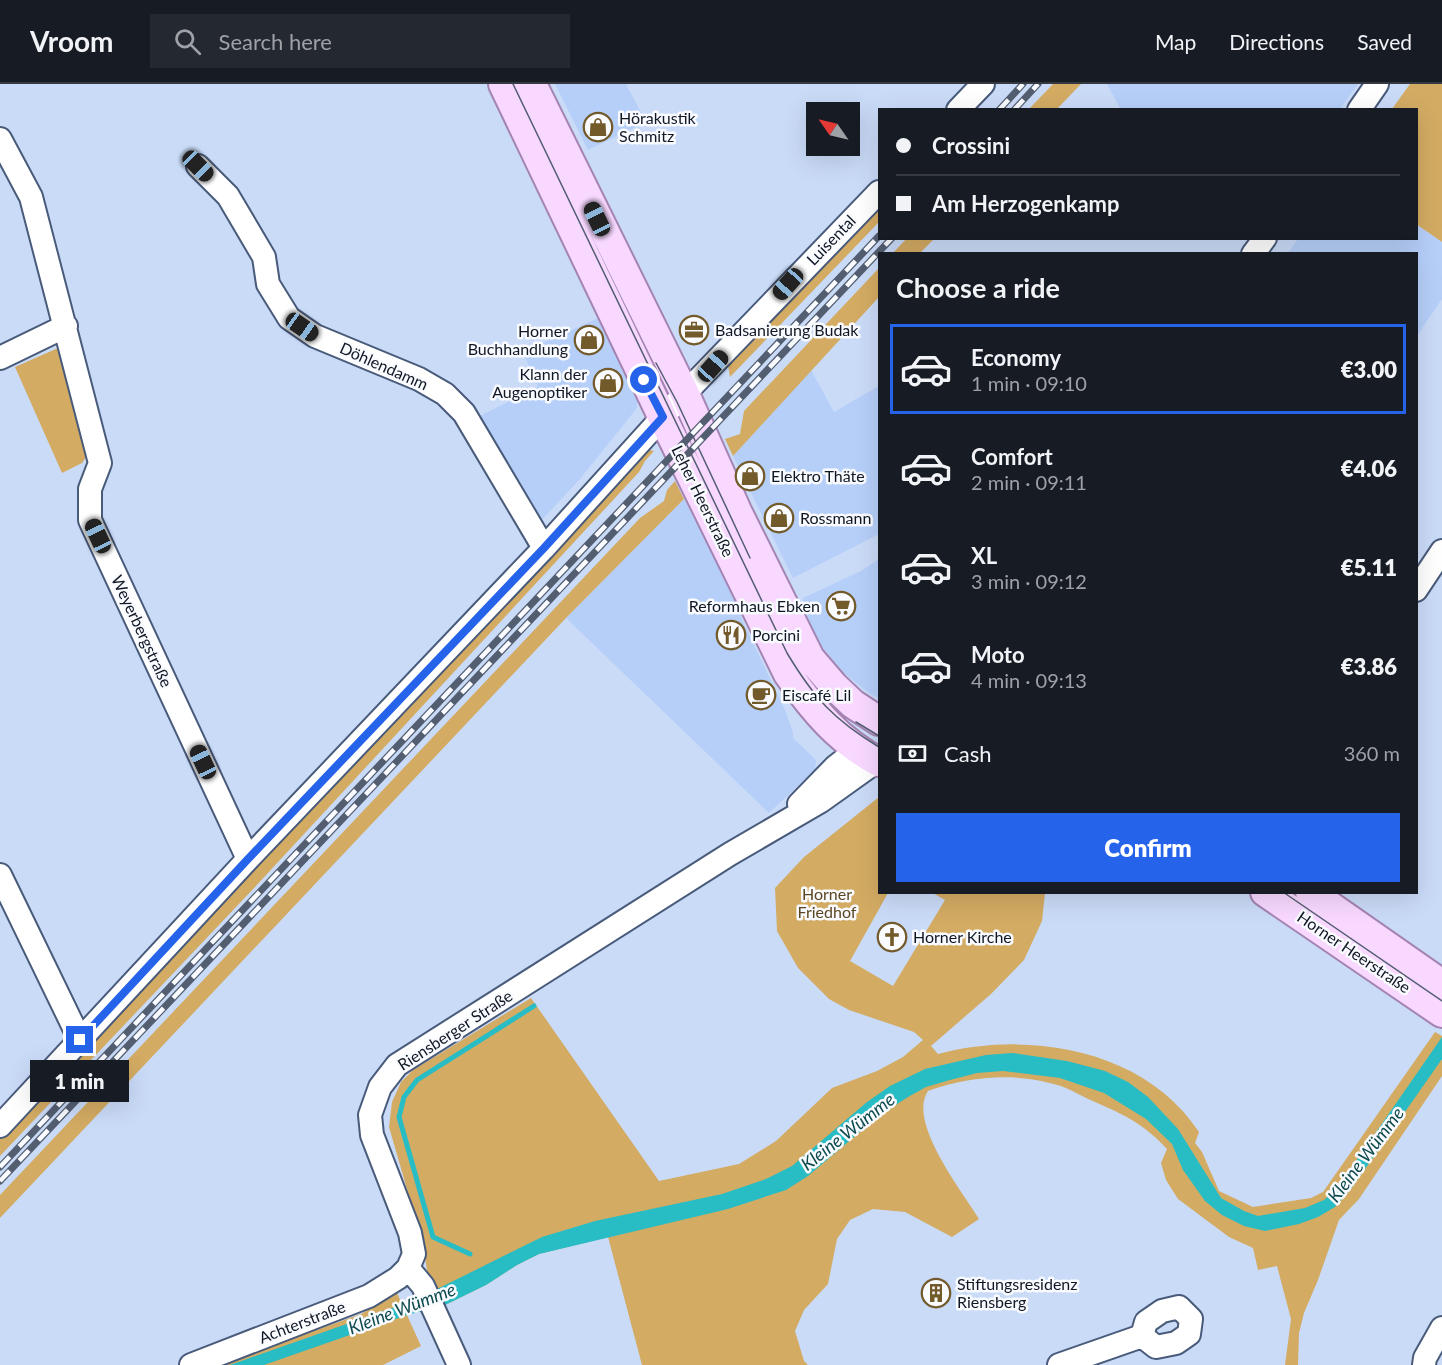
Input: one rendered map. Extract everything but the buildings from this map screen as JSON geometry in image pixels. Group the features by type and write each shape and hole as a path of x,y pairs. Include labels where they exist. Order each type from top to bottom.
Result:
{"main road":[{"name":"Leher Heerstraße","path":"503,84 788,674 813,710 843,739 874,753"},
{"name":"Leher Heerstraße","path":"532,84 685,394 742,521 810,658 853,704 878,720"},
{"name":"Horner Heerstraße","path":"1268,894 1442,1013"},
{"name":"Horner Heerstraße","path":"1313,894 1442,984"}],"street":[{"path":"960,108 983,84"},
{"path":"1360,108 1377,84"},
{"name":"Weyerbergstraße","path":"0,139 32,197 100,463 90,489 90,520 248,859"},
{"name":"Döhlendamm","path":"198,166 228,195 264,257 268,284 289,318 315,336 419,379 446,394 464,413 544,548"},
{"name":"Luisental","path":"0,1126 248,859 544,548 788,284 878,193"},
{"path":"0,358 66,326"},
{"path":"1418,587 1442,551"},
{"name":"Riensberger Straße","path":"408,1268 414,1254 410,1233 372,1135 370,1115 380,1087 397,1065 730,854 821,801 874,753"},
{"path":"0,875 80,1040"},
{"path":"408,1268 423,1286 459,1365"},
{"name":"Achterstraße","path":"191,1365 369,1296 398,1278 408,1268"},
{"path":"1424,1365 1425,1358 1442,1328"},
{"path":"1059,1365 1142,1336"}],"shaded area":[{"path":"555,84 626,84 646,122 588,150"},
{"path":"1107,84 1358,84 1341,108 1120,108"},
{"path":"1418,225 1442,242 1442,299 1418,334 1418,252 1289,252 1297,240 1418,240"},
{"path":"598,318 637,401 637,408 580,479 539,523 480,416 538,387 523,352"},
{"path":"811,370 834,412 878,387 878,535 793,578 733,456"},
{"path":"684,499 737,602 742,620 785,710 793,738 816,760 815,770 769,813 566,618"},
{"path":"878,560 878,698 870,694 844,673 820,644 803,610 803,598 861,571"}],"green space":[{"path":"1053,84 1081,84 1058,108 1030,108"},
{"path":"1410,84 1442,84 1442,242 1418,225 1418,108 1393,108"},
{"path":"878,207 878,223 730,377 728,365"},
{"path":"905,240 933,240 921,252 894,252"},
{"path":"878,269 878,298 733,456 725,439 740,434 744,411"},
{"path":"58,348 88,454 82,463 62,473 15,367"},
{"path":"649,450 654,451 639,472 255,887 0,1156 0,1134 636,456"},
{"path":"675,481 684,499 566,618 0,1218 0,1195 640,518 664,501 667,490"},
{"name":"Horner Friedhof","path":"878,798 878,894 887,894 850,961 893,986 945,900 935,894 1045,894 1042,921 1024,960 991,994 931,1046 938,1054 973,1047 1010,1044 1046,1046 1082,1053 1117,1065 1148,1081 1176,1104 1199,1132 1195,1143 1202,1152 1219,1191 1253,1207 1311,1198 1323,1192 1435,1032 1442,1036 1442,1076 1359,1199 1339,1220 1304,1313 1299,1333 1298,1365 1285,1365 1291,1319 1277,1266 1258,1270 1253,1248 1229,1237 1178,1199 1166,1180 1161,1163 1167,1149 1159,1140 1125,1116 1065,1088 1011,1077 977,1079 928,1091 923,1104 930,1138 979,1219 952,1237 905,1212 873,1209 850,1220 837,1239 828,1284 804,1310 795,1331 804,1361 808,1365 642,1365 608,1237 539,1254 486,1285 445,1305 429,1281 422,1241 389,1127 392,1102 401,1082 413,1070 531,998 659,1181 739,1164 776,1141 832,1088 877,1071 903,1057 923,1040 914,1032 849,1010 829,999 798,968 777,931 775,888 804,857"},
{"path":"397,1293 421,1346 383,1365 218,1365 361,1314"}],"water":[{"name":"Kleine Wümme","path":"1442,1037 1442,1059 1351,1189 1335,1207 1299,1224 1265,1231 1244,1226 1222,1215 1205,1201 1183,1170 1172,1144 1146,1119 1104,1093 1060,1078 1003,1071 977,1073 926,1087 908,1097 880,1115 808,1176 786,1190 728,1209 539,1254 486,1285 445,1305 407,1315 264,1365 230,1365 415,1300 542,1237 595,1221 722,1194 766,1179 792,1166 867,1102 890,1086 925,1069 986,1055 1012,1053 1067,1061 1105,1071 1128,1082 1148,1097 1178,1129 1221,1198 1258,1216 1305,1208 1324,1200 1338,1187"}],"waterway":[{"path":"470,1254 433,1237 399,1117 404,1097 417,1080 534,1006"}],"tram line":[{"path":"513,84 787,653 806,683 826,707 849,727 878,746"},
{"path":"656,363 677,402 750,558"},
{"path":"856,722 878,735"},
{"path":"1286,894 1442,1001"}],"railway":[{"path":"1001,108 1023,84"},
{"path":"1016,108 1038,84"},
{"path":"0,1167 878,237"},
{"path":"879,252 890,240"},
{"path":"0,1181 878,253"}],"place":[{"name":"Hörakustik Schmitz","path":"598,127"},
{"name":"Badsanierung Budak","path":"694,330"},
{"name":"Horner Buchhandlung","path":"589,340"},
{"name":"Klann der Augenoptiker","path":"608,383"},
{"name":"Elektro Thäte","path":"750,476"},
{"name":"Rossmann","path":"779,518"},
{"name":"Reformhaus Ebken","path":"841,606"},
{"name":"Porcini","path":"731,635"},
{"name":"Eiscafé Lil","path":"761,695"},
{"name":"Horner Kirche","path":"892,937"},
{"name":"Stiftungsresidenz Riensberg","path":"936,1293"}],"route":[{"path":"80,1040 248,859 544,548 663,417 644,380"}]}
